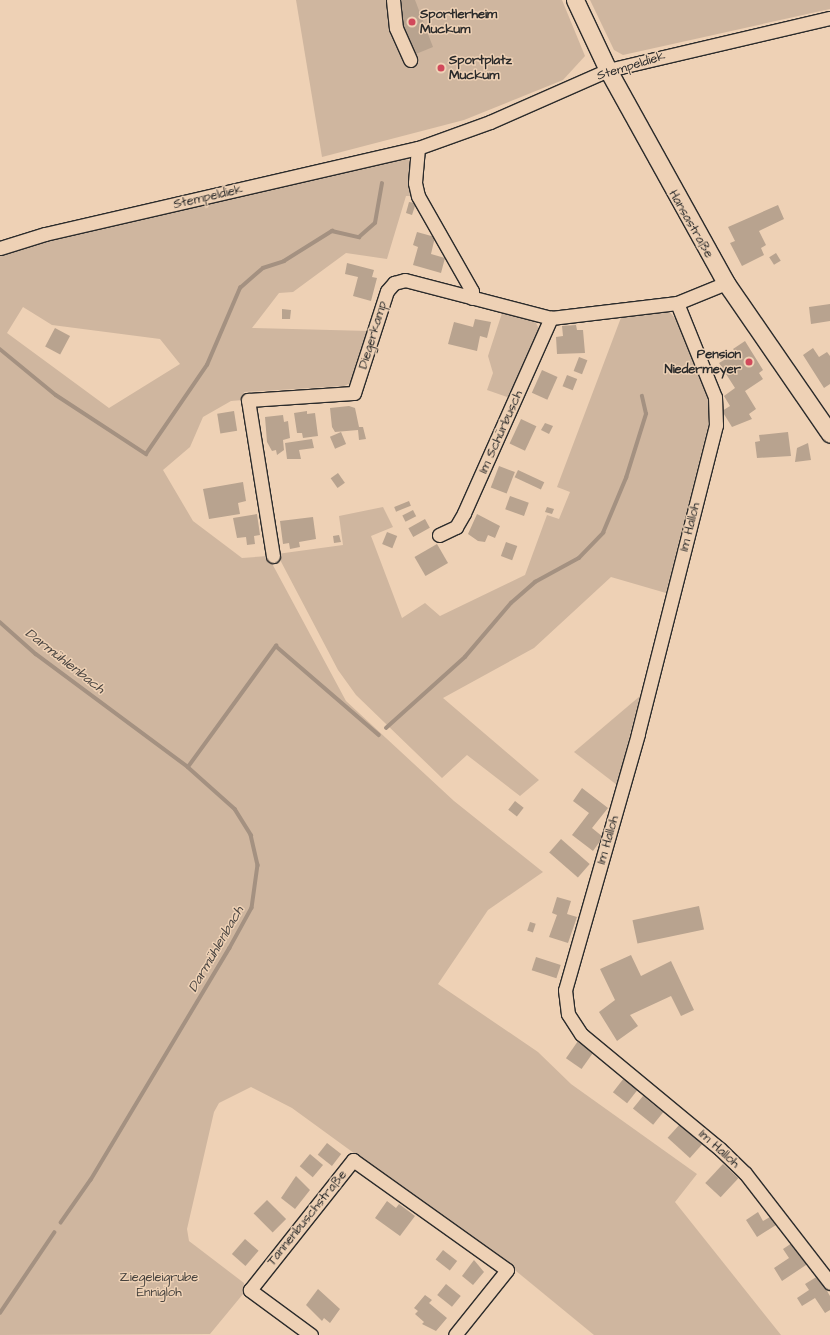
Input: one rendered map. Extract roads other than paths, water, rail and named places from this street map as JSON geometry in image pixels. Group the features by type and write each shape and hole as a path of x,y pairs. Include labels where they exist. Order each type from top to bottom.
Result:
{"main road":[{"name":"Hansastraße","path":"575,0 608,70 726,283 828,426"}],"street":[{"path":"393,0 396,28 410,60"},
{"name":"Stempeldiek","path":"0,248 44,234 418,148 490,122 608,70 830,18"},
{"path":"418,148 415,183 418,196 472,291 472,298"},
{"name":"Diegerkamp","path":"273,556 248,400 354,393 387,291 394,282 405,280 551,318 677,303 726,283"},
{"name":"Im Halloh","path":"677,303 715,397 716,425 638,734 565,990 568,1014 581,1034 720,1149 745,1173 830,1283"},
{"name":"Im Schürbusch","path":"439,535 456,527 464,513 551,318"},
{"name":"Tannenbuschstraße","path":"311,1335 250,1290 353,1160 507,1270 455,1335"}],"waterway":[{"path":"0,349 56,395 146,454 207,365 240,288 263,268 284,261 332,231 359,237 375,223 382,184"},
{"path":"386,728 465,657 511,603 535,582 579,558 603,533 626,478 646,414 642,396"},
{"name":"Darmühlenbach","path":"0,622 36,654 188,767 235,809 251,835 258,865 252,908 230,948 91,1180 61,1223"},
{"path":"188,767 276,646 379,735"},
{"name":"Darmühlenbach","path":"0,1313 54,1233"}],"place":[{"name":"Sportlerheim Muckum","path":"412,22"},
{"name":"Sportplatz Muckum","path":"441,68"},
{"name":"Pension Niedermeyer","path":"749,362"}],"park label":[{"name":"Ziegeleigrube Ennigloh","path":"159,1286"}]}
